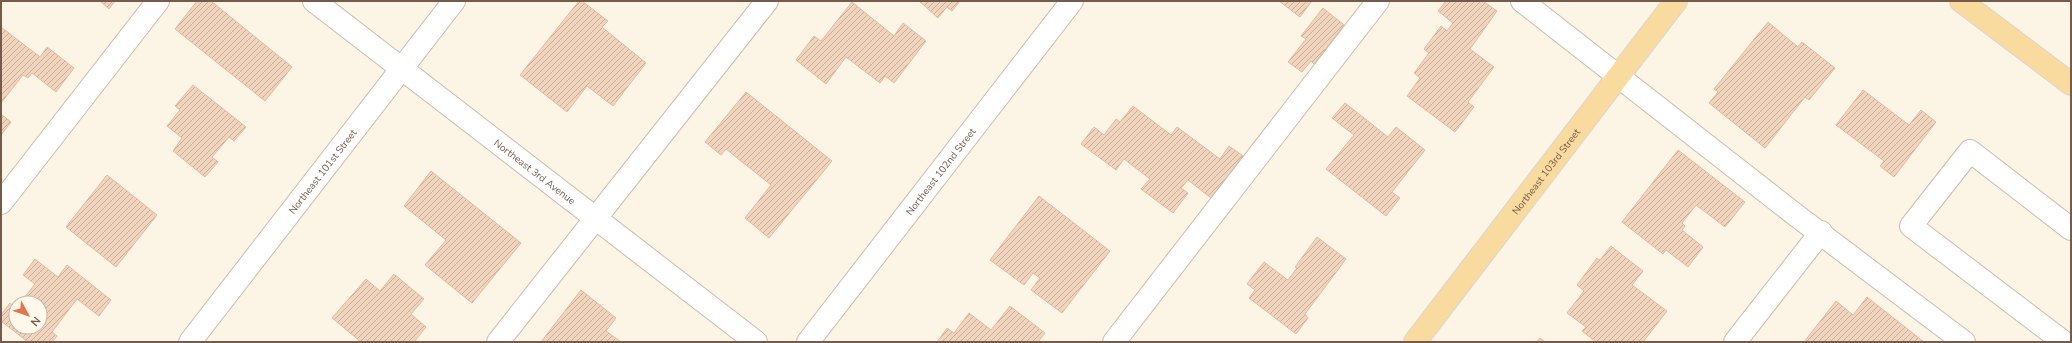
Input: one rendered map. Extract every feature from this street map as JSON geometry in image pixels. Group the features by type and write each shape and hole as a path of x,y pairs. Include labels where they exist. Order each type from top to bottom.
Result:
{"main road":[{"name":"Northeast 103rd Street","path":"1415,342 1676,1"},
{"path":"1961,1 2071,84"}],"street":[{"path":"1,203 158,1"},
{"name":"Northeast 3rd Avenue","path":"314,1 756,342"},
{"name":"Northeast 101st Street","path":"190,342 454,1"},
{"path":"498,342 767,1"},
{"name":"Northeast 102nd Street","path":"808,342 1072,1"},
{"path":"1114,342 1378,1"},
{"path":"1522,1 1964,342"},
{"path":"2064,336 1911,226 1970,151 2071,229"},
{"path":"1735,342 1821,232"}],"building":[{"path":"100,1 115,1 109,9"},
{"path":"197,1 211,1 292,67 265,101 175,29"},
{"path":"579,1 582,1 608,21 602,27 646,63 613,106 587,86 567,112 520,75"},
{"path":"919,1 960,1 952,11 947,7 938,18"},
{"path":"1279,1 1312,1 1300,17"},
{"path":"1446,1 1483,1 1497,11 1470,49 1494,67 1468,102 1474,107 1455,132 1407,96 1420,78 1414,73 1429,53 1424,49 1441,26 1447,31 1453,23 1438,11"},
{"path":"852,2 894,36 903,23 926,41 894,83 885,76 880,83 846,57 826,84 796,60 814,36 821,41"},
{"path":"1323,8 1344,25 1314,64 1311,61 1302,72 1288,62 1306,39 1301,36"},
{"path":"1768,22 1798,47 1802,42 1835,68 1809,100 1805,97 1765,148 1709,103 1718,92 1714,89"},
{"path":"1,27 40,57 47,47 74,68 56,92 32,73 28,78 23,75 1,103"},
{"path":"193,85 246,127 234,141 229,137 212,157 218,162 205,177 173,151 182,138 167,126 180,110 175,106"},
{"path":"1863,90 1909,125 1921,110 1936,122 1894,177 1880,166 1884,161 1836,125"},
{"path":"746,92 832,161 769,238 745,218 771,185 726,149 721,155 705,142"},
{"path":"1345,103 1388,137 1396,127 1425,150 1392,192 1400,198 1386,216 1326,169 1354,135 1332,118"},
{"path":"1133,106 1171,135 1177,127 1220,159 1229,146 1243,156 1211,198 1188,180 1181,188 1188,193 1173,213 1141,189 1150,179 1124,159 1116,170 1081,144 1094,127 1104,135 1116,119 1120,122"},
{"path":"1,114 11,122 1,135"},
{"path":"1678,150 1745,202 1725,227 1696,205 1682,223 1685,226 1682,230 1703,247 1688,267 1666,250 1663,254 1622,222"},
{"path":"431,171 521,243 472,303 425,265 446,240 404,206"},
{"path":"107,175 157,215 116,267 66,227"},
{"path":"1039,196 1110,251 1062,313 1031,290 1040,278 1033,273 1024,285 990,260"},
{"path":"1317,237 1346,259 1305,314 1308,318 1296,334 1249,298 1255,290 1247,284 1264,262 1288,280 1297,268 1295,267"},
{"path":"1611,246 1643,271 1632,285 1667,311 1643,342 1596,342 1582,331 1586,327 1567,313 1584,291 1577,285 1597,258 1600,260"},
{"path":"35,259 58,277 67,265 111,300 99,316 77,299 52,332 57,336 52,342 28,342 19,335 48,335 48,295 26,295 35,284 23,275"},
{"path":"394,274 424,299 411,314 426,327 414,342 361,342 332,318 366,279 380,291"},
{"path":"581,290 616,318 606,331 621,342 541,342"},
{"path":"1867,297 1924,342 1804,342 1836,301 1853,315"},
{"path":"8,306 8,326 1,321 1,315"},
{"path":"1010,306 1045,333 1038,342 937,342 947,328 954,333 969,313 991,330"},
{"path":"1540,338 1545,342 1537,342"}]}
